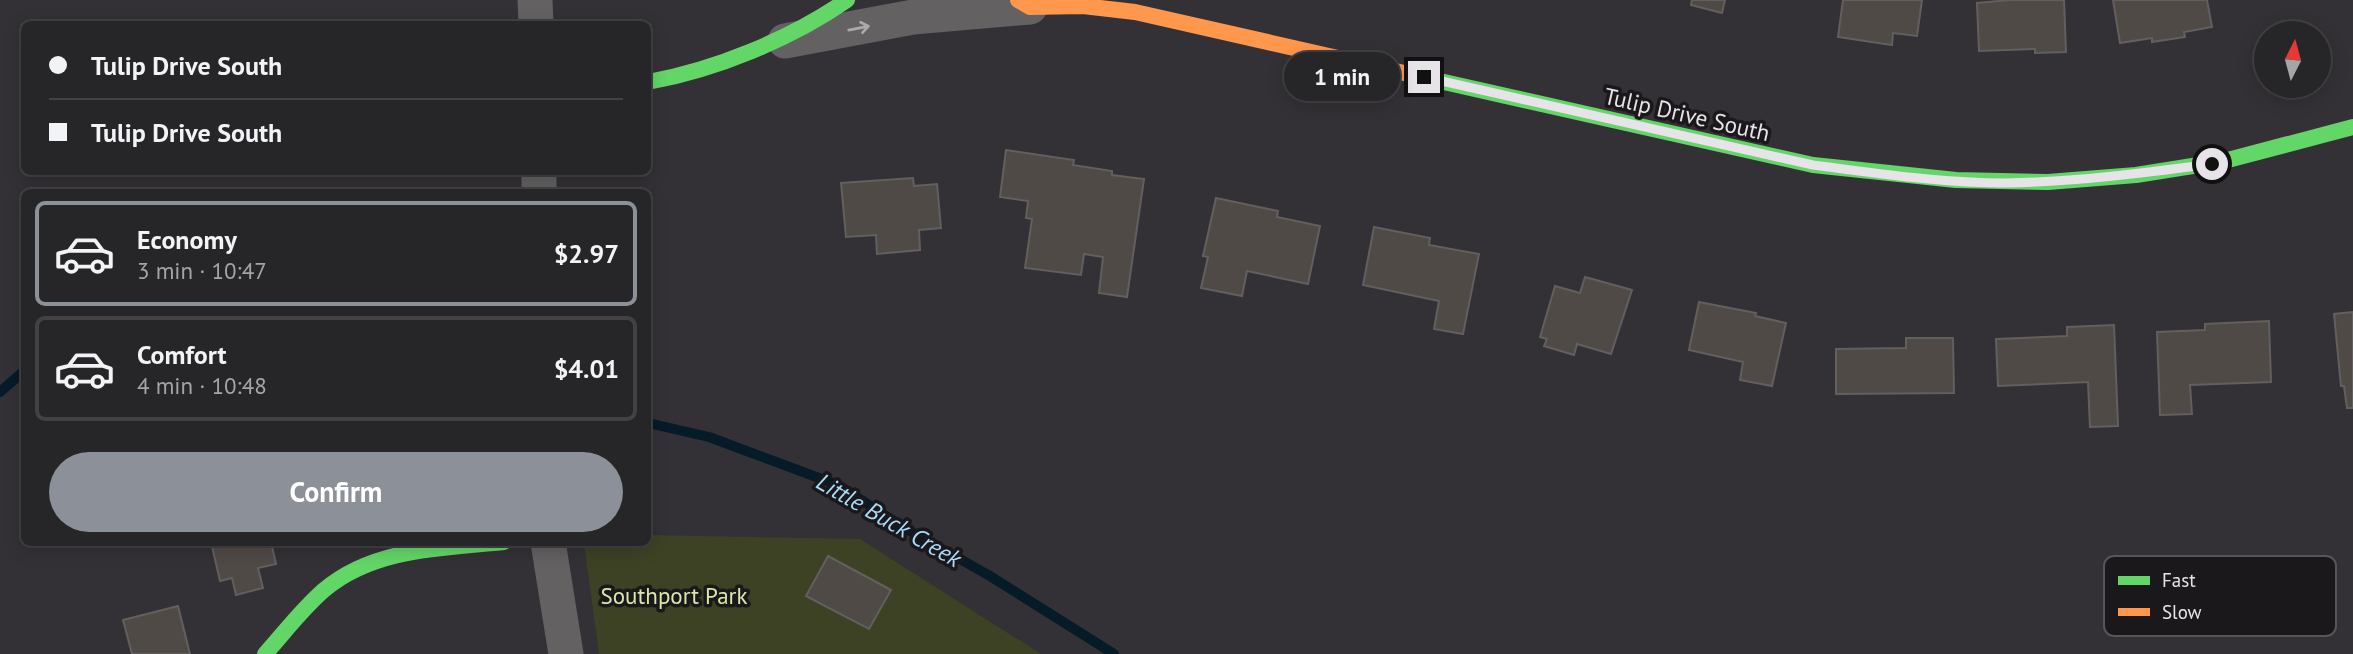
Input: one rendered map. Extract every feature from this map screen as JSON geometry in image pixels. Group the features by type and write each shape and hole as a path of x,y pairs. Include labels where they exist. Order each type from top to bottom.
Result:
{"street":[{"path":"535,0 536,21"},
{"path":"651,82 669,79 767,44 818,19 847,0"},
{"path":"767,44 913,17 1024,4"},
{"name":"Tulip Drive South","path":"1024,4 1083,6 1135,12 1813,165 1925,178 2004,183 2117,177 2212,164 2291,147 2353,127"},
{"path":"265,654 322,592 370,563 416,552 469,546"},
{"path":"549,546 566,654"}],"green space":[{"name":"Southport Park","path":"651,535 860,539 1041,654 599,654 584,546 651,546"}],"building":[{"path":"1692,0 1725,0 1722,13 1691,5"},
{"path":"1843,0 1922,0 1917,36 1893,33 1892,45 1838,37"},
{"path":"2064,0 2066,52 2035,53 2035,49 1979,51 1977,3"},
{"path":"2113,0 2207,0 2212,27 2184,32 2185,37 2120,43"},
{"path":"1006,150 1074,160 1073,165 1112,171 1112,175 1144,179 1127,297 1099,293 1103,257 1084,254 1081,275 1025,268 1032,219 1026,218 1028,201 1000,197"},
{"path":"913,178 914,186 937,184 941,228 919,230 920,250 877,254 876,235 846,237 841,183"},
{"path":"1216,198 1278,211 1277,217 1320,226 1308,284 1247,271 1242,296 1201,288 1208,257 1203,256"},
{"path":"1374,227 1430,238 1429,245 1479,254 1463,334 1434,329 1439,301 1363,285"},
{"path":"1585,277 1632,290 1611,354 1577,344 1574,355 1544,346 1547,339 1540,337 1555,286 1580,293"},
{"path":"1699,302 1756,313 1755,316 1786,323 1772,386 1740,380 1743,362 1689,350"},
{"path":"2353,312 2353,408 2347,408 2344,386 2341,386 2334,314"},
{"path":"2269,321 2271,382 2190,385 2192,414 2160,415 2157,332 2205,330 2205,324"},
{"path":"2114,325 2118,426 2090,427 2088,382 1998,386 1996,339 2067,336 2067,327"},
{"path":"1906,338 1953,338 1954,393 1836,394 1836,349 1906,348"},
{"path":"212,546 272,546 276,564 258,568 263,588 236,595 232,578 220,581"},
{"path":"828,556 891,590 869,629 806,596"},
{"path":"178,606 190,654 132,654 123,620"}],"waterway":[{"name":"Little Buck Creek","path":"0,392 21,374"},
{"name":"Little Buck Creek","path":"651,424 709,437 838,485 1114,654"}],"traffic: fast":[{"path":"651,81 699,70 752,51 802,28 847,0"},
{"path":"1413,75 1813,165 1956,180 2048,182 2136,175 2224,161 2353,127"},
{"path":"265,654 301,613 343,576 386,558 410,552 463,546"}],"traffic: slow":[{"path":"1018,0 1030,7 1083,6 1135,12 1413,75"}],"route":[{"path":"1424,77 1813,165 1877,173 2004,183 2117,177 2212,164"}]}
